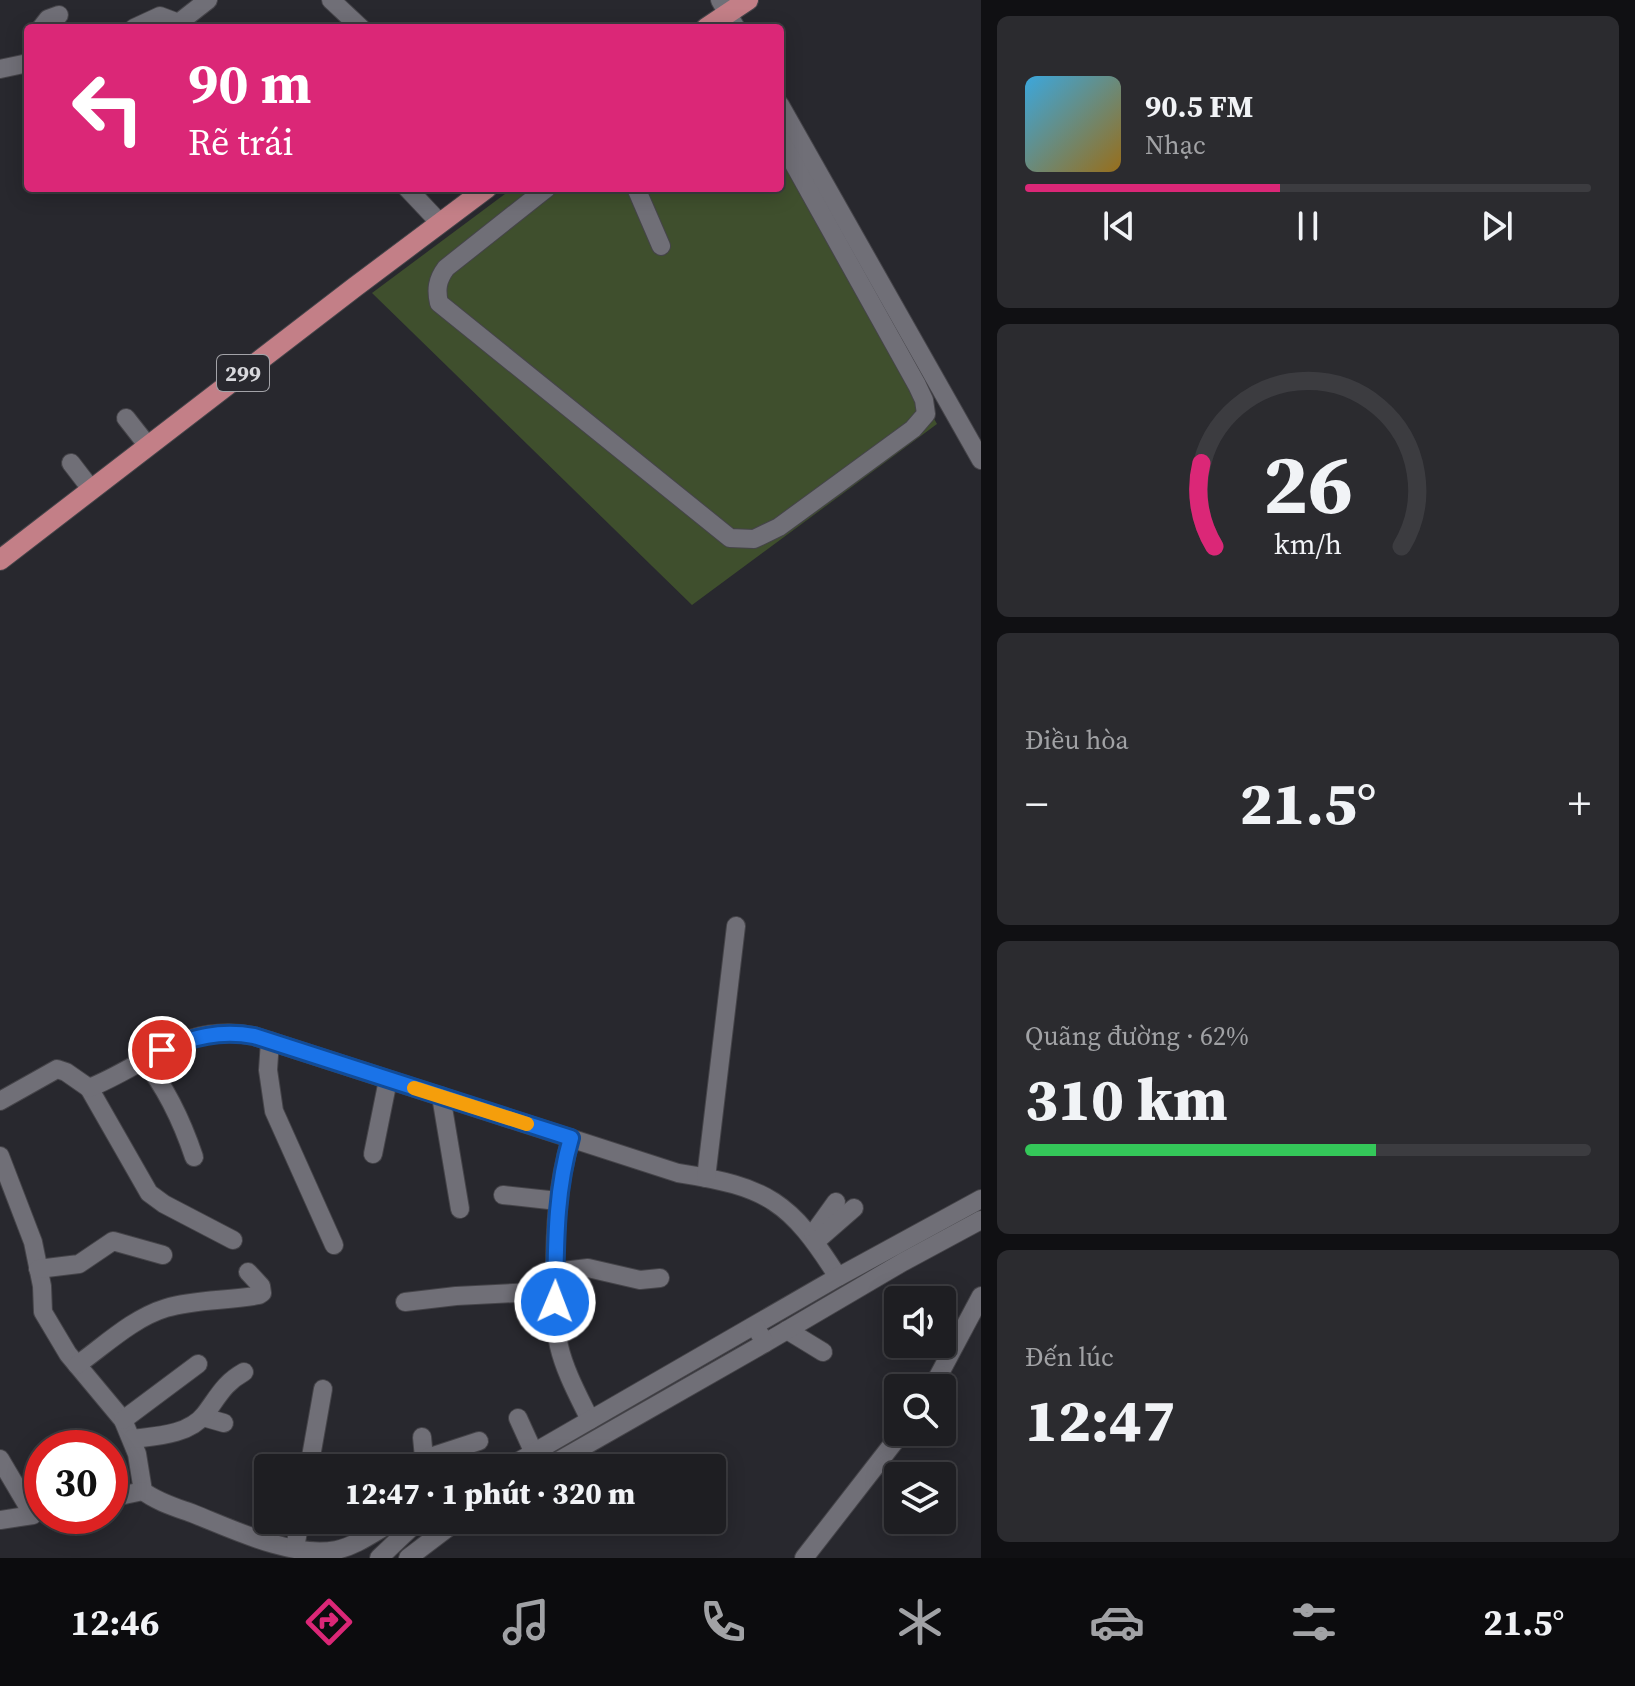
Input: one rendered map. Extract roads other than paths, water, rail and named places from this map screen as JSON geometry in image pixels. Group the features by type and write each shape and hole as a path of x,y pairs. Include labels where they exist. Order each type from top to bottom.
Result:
{"main road":[{"path":"722,18 748,0"},
{"name":"299","path":"0,560 482,192"}],"street":[{"path":"143,24 160,16 181,21 207,0"},
{"path":"331,0 357,24"},
{"path":"709,0 722,18"},
{"path":"44,24 59,15"},
{"path":"0,69 24,64"},
{"path":"784,112 981,460"},
{"path":"542,192 446,268 436,292 439,303 730,538 754,539 779,527 901,438 926,414 917,385 784,148"},
{"path":"411,192 440,223"},
{"path":"638,192 661,246"},
{"path":"126,418 148,446"},
{"path":"71,463 91,489"},
{"path":"706,1178 736,926"},
{"path":"89,1088 143,1059 194,1037 228,1033 270,1041 678,1173 753,1190 790,1212 814,1239 838,1277"},
{"path":"270,1041 268,1070 274,1111 334,1245"},
{"path":"143,1059 166,1090 194,1157"},
{"path":"0,1101 57,1069 66,1072 89,1088 149,1193 233,1240"},
{"path":"373,1154 388,1080"},
{"path":"441,1096 460,1209"},
{"path":"571,1138 561,1172 555,1282 560,1350 590,1420"},
{"path":"0,1156 33,1242 43,1312 77,1365 123,1420 132,1439 143,1491"},
{"path":"503,1195 558,1201"},
{"path":"553,1454 760,1334 838,1277 981,1199"},
{"path":"814,1239 836,1202"},
{"path":"814,1239 854,1208"},
{"path":"549,1454 590,1420 760,1334 787,1330 981,1220"},
{"path":"38,1269 79,1264 113,1241 163,1255"},
{"path":"405,1302 555,1282 588,1268 640,1280 660,1278"},
{"path":"77,1365 151,1313 188,1303 259,1295 262,1293 261,1286 248,1272"},
{"path":"939,1374 981,1296"},
{"path":"787,1330 823,1352"},
{"path":"123,1420 198,1364"},
{"path":"132,1439 184,1429 203,1417 226,1384 244,1372"},
{"path":"311,1454 323,1389"},
{"path":"203,1417 224,1423"},
{"path":"518,1418 535,1454"},
{"path":"422,1437 423,1454"},
{"path":"448,1454 479,1441"},
{"path":"804,1558 891,1446"},
{"path":"0,1459 24,1494"},
{"path":"128,1494 143,1491 240,1532 295,1548 333,1551 370,1534"},
{"path":"0,1520 24,1516"},
{"path":"295,1548 298,1534"},
{"path":"379,1558 404,1534"},
{"path":"408,1558 440,1534"}]}
